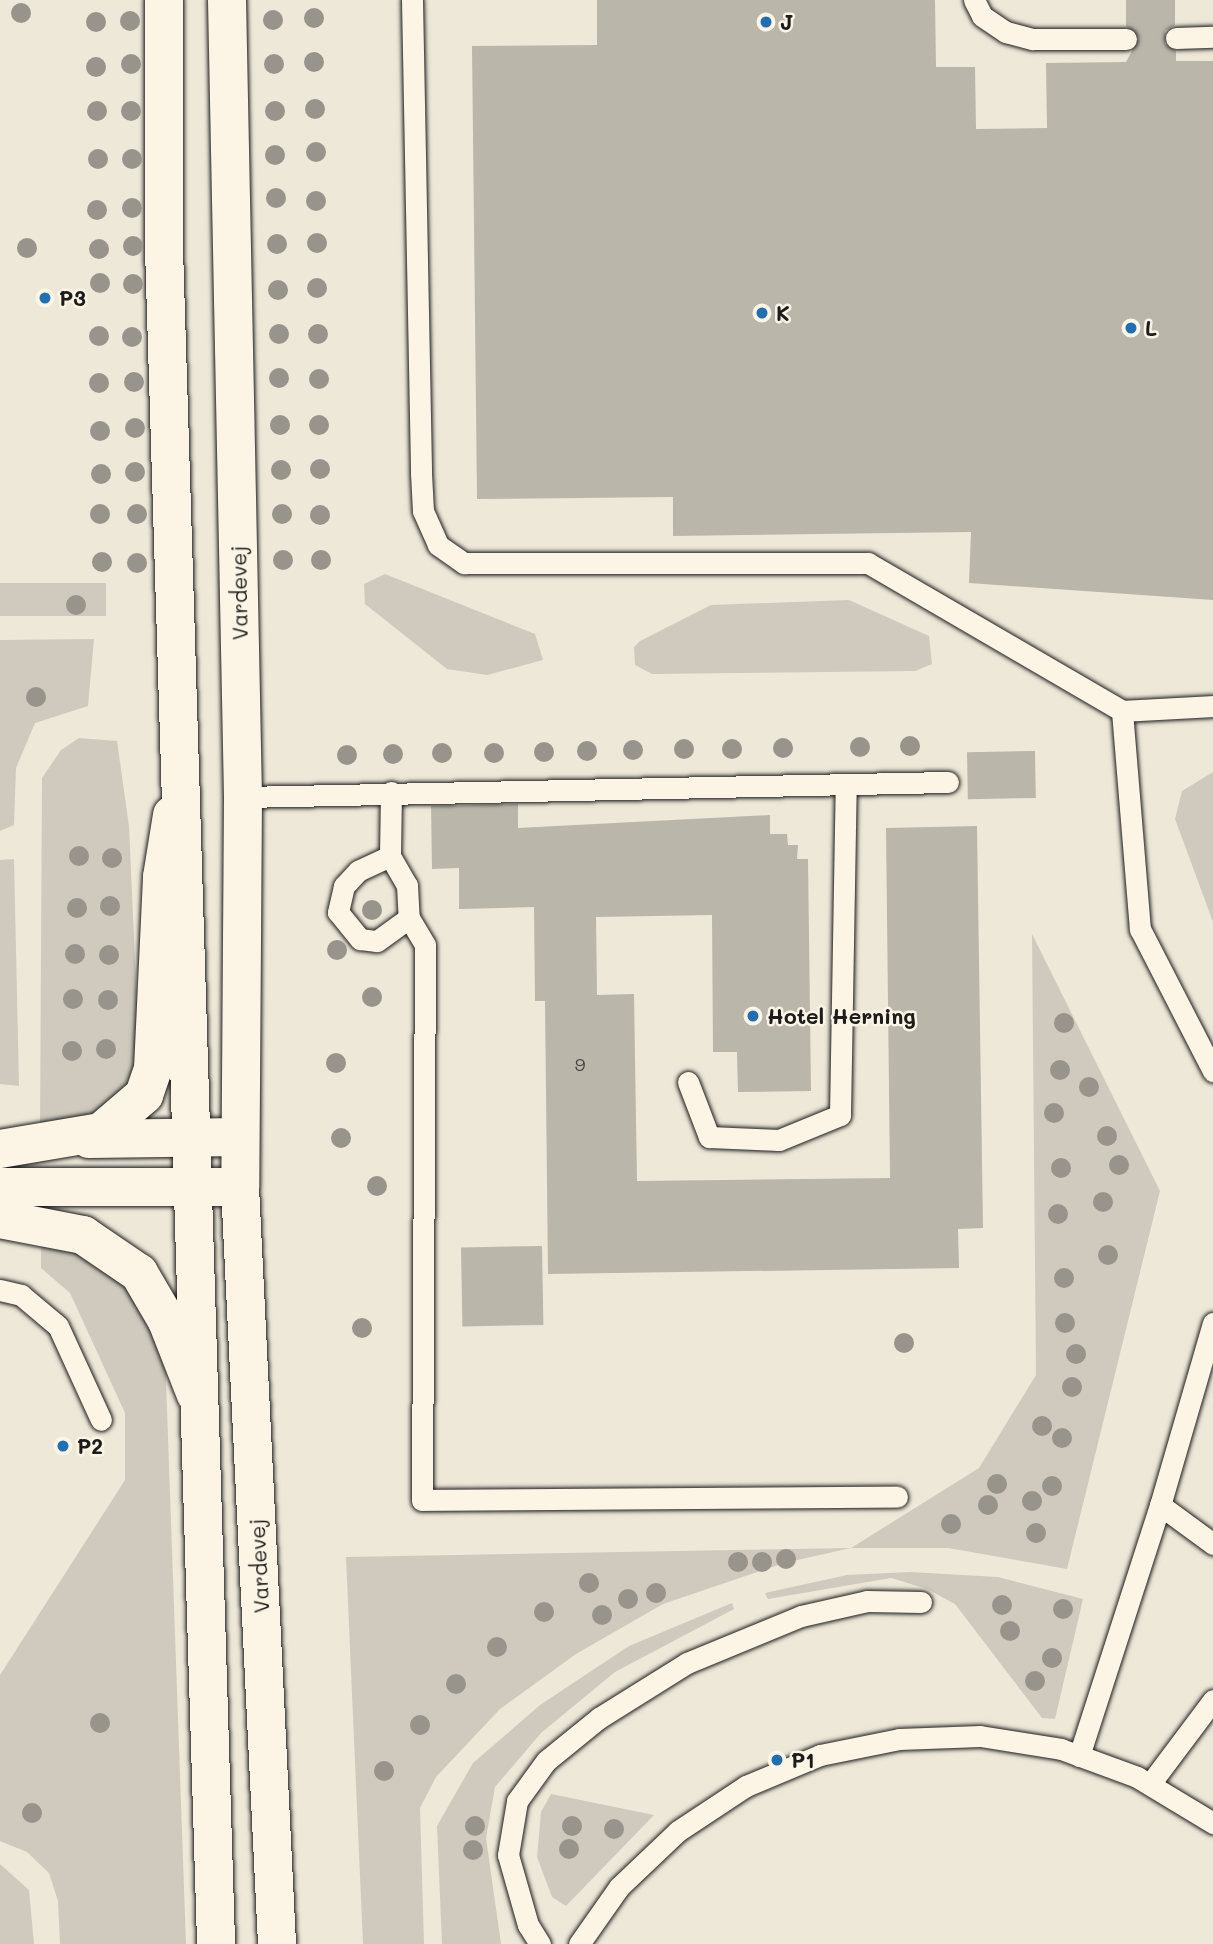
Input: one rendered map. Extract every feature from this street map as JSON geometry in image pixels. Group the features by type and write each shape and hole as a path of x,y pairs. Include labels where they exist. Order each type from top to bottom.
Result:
{"street":[{"path":"164,0 164,249 216,1944"},
{"name":"Vardevej","path":"227,0 243,797 240,1187 277,1944"},
{"path":"76,1139 102,1132 133,1110 153,1069 162,877 179,771"},
{"path":"0,1149 76,1139 240,1137"},
{"path":"0,1187 240,1187"},
{"path":"0,1219 83,1235 139,1273 182,1353 201,1410"}],"lane":[{"path":"412,0 421,473 423,511 438,545 464,563 868,563 1122,710 1213,706"},
{"path":"974,0 982,16 1006,32 1033,38 1126,39"},
{"path":"1176,38 1213,37"},
{"path":"1122,710 1140,929 1213,1070"},
{"path":"243,797 948,782"},
{"path":"688,1082 709,1137 779,1140 840,1115 846,785"},
{"path":"391,792 390,856 407,885 409,918 425,945 422,1500 897,1497"},
{"path":"390,856 358,871 344,886 338,912 360,939 377,941 409,918"},
{"path":"0,1290 21,1295 58,1326 101,1420"},
{"path":"1079,1756 1160,1505 1213,1323"},
{"path":"1160,1505 1213,1544"},
{"path":"540,1944 528,1925 508,1855 517,1801 546,1761 599,1718 687,1663 801,1616 867,1601 921,1602"},
{"path":"1150,1784 1213,1700"},
{"path":"579,1944 620,1887 678,1831 746,1786 820,1755 900,1739 981,1737 1079,1756 1150,1784 1213,1823"}],"shaded area":[{"path":"385,574 535,634 543,660 487,675 447,669 365,604 364,584"},
{"path":"0,583 106,583 106,616 0,616"},
{"path":"849,600 929,636 932,664 915,671 652,674 635,665 634,647 640,641 711,605"},
{"path":"94,639 88,706 35,723 16,768 14,825 0,831 0,640"},
{"path":"79,738 117,741 129,826 139,1051 123,1095 94,1117 40,1129 42,778 61,750"},
{"path":"1213,772 1213,922 1175,819 1182,791"},
{"path":"14,859 19,1086 0,1084 0,860"},
{"path":"1032,934 1160,1191 1067,1569 948,1548 851,1548 979,1468 1036,1375"},
{"path":"41,1239 72,1245 132,1289 165,1353 186,1944 60,1944 58,1901 49,1873 27,1852 0,1841 0,1675 125,1480 125,1413 70,1293 41,1268"},
{"path":"851,1548 784,1563 663,1604 576,1654 500,1709 436,1777 420,1808 424,1944 363,1944 346,1557"},
{"path":"910,1572 998,1577 1083,1599 1055,1719 1042,1718 955,1604 927,1589 891,1578 768,1599 765,1593 847,1575"},
{"path":"732,1603 734,1609 615,1672 541,1733 495,1787 486,1838 501,1944 442,1944 437,1826 473,1763 540,1705 629,1646"},
{"path":"551,1794 654,1815 566,1906 552,1897 537,1857 541,1812"},
{"path":"0,1864 29,1890 34,1944 0,1944"}],"building":[{"name":"K","path":"597,0 935,0 936,67 975,67 976,129 1047,128 1046,63 1126,62 1139,38 1126,26 1126,0 1175,0 1175,25 1165,31 1165,44 1176,51 1176,61 1213,61 1213,600 969,583 971,532 673,536 673,497 477,499 472,46 597,45"},
{"path":"1035,751 1036,798 968,799 967,752"},
{"path":"518,804 518,828 770,815 770,834 787,834 788,845 798,845 797,859 808,859 811,1091 738,1092 737,1052 713,1052 712,915 596,917 597,995 634,994 637,1181 890,1178 886,828 977,826 983,1228 958,1229 959,1268 548,1274 545,1001 535,1001 534,907 459,909 459,868 432,869 431,806"},
{"path":"542,1246 543,1325 462,1326 461,1247"}],"place":[{"name":"J","path":"766,22"},
{"name":"P3","path":"45,298"},
{"name":"K","path":"762,313"},
{"name":"L","path":"1131,328"},
{"name":"Hotel Herning","path":"753,1016"},
{"name":"P2","path":"63,1446"},
{"name":"P1","path":"777,1760"}]}
